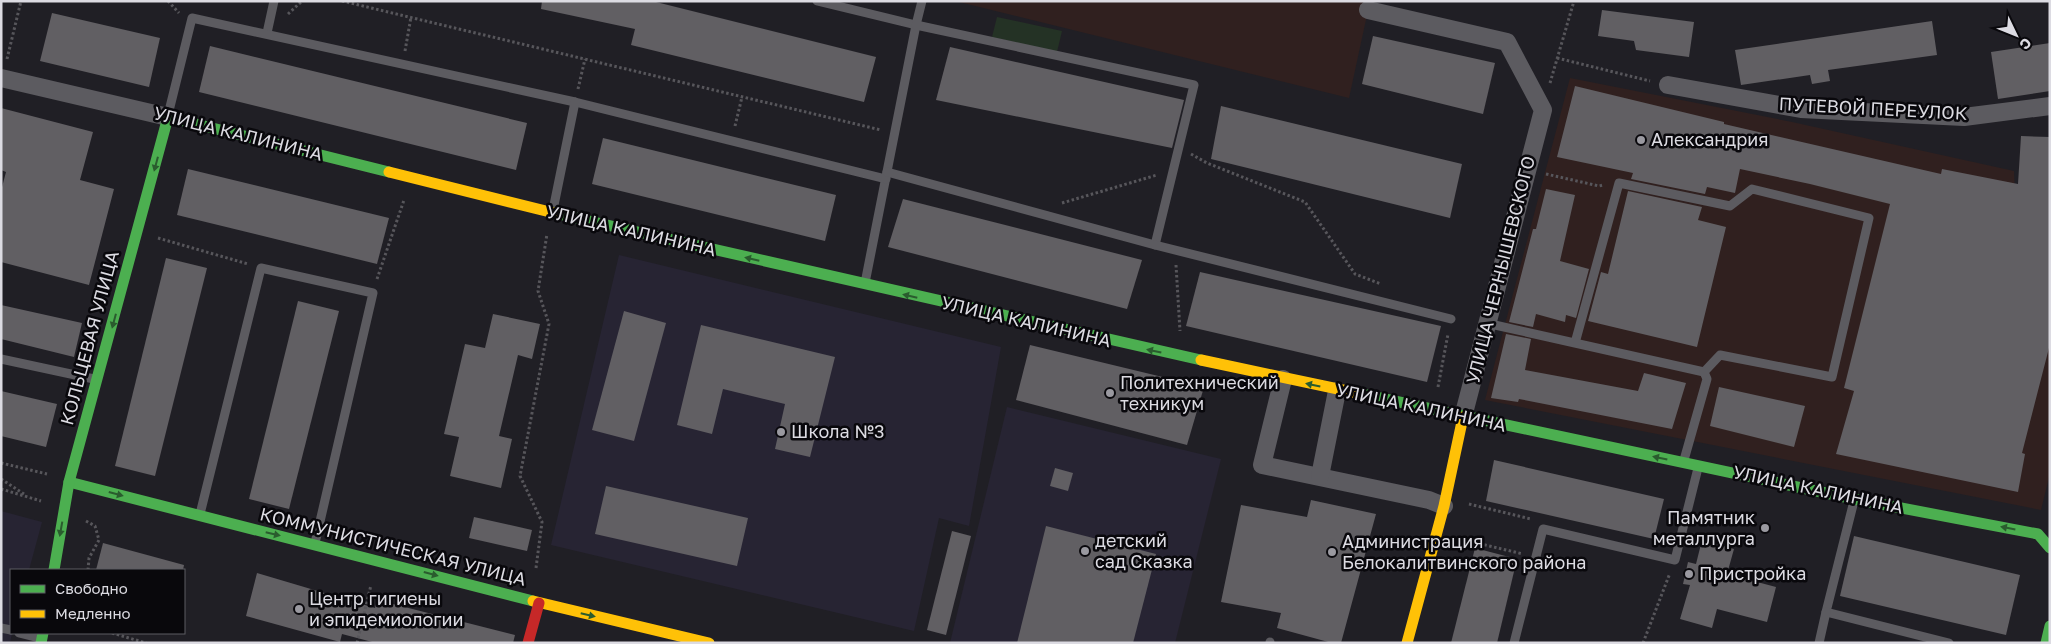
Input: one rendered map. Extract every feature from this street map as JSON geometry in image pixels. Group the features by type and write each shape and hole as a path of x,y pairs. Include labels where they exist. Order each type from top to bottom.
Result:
{"street":[{"path":"1368,10 1507,42 1543,110"},
{"name":"УЛИЦА КАЛИНИНА","path":"2,78 168,117 552,213 1337,391 1698,465 1854,500 2038,534 2050,548"},
{"name":"ПУТЕВОЙ ПЕРЕУЛОК","path":"1668,85 1801,109 1964,117 2050,106"},
{"name":"УЛИЦА ЧЕРНЫШЕВСКОГО","path":"1408,643 1444,506 1486,323 1543,110"},
{"name":"КОЛЬЦЕВАЯ УЛИЦА","path":"54,569 69,482 168,117"},
{"path":"1284,379 1262,466 1320,476 1429,500 1444,506"},
{"path":"1320,476 1337,391"},
{"name":"КОММУНИСТИЧЕСКАЯ УЛИЦА","path":"69,482 539,603 709,643"},
{"path":"528,643 539,603"},
{"path":"2046,643 2050,626"}],"lane":[{"path":"267,33 274,1"},
{"path":"817,1 916,25 1194,85 1155,245"},
{"path":"864,285 922,1"},
{"path":"168,117 192,18 574,102 731,141 886,176 1450,319"},
{"path":"552,213 574,102"},
{"path":"1575,343 1619,183 1730,206 1752,189 1869,218 1832,376 1720,355 1704,372"},
{"path":"200,516 261,268 373,293 315,544"},
{"path":"1486,323 1704,372"},
{"path":"1,358 98,380"},
{"path":"1683,462 1707,379 1704,372"},
{"path":"1514,643 1542,529 1675,560 1698,465"},
{"path":"1819,643 1854,500"},
{"path":"1826,612 1949,643"},
{"path":"24,634 42,638"}],"path":[{"path":"2,78 21,1"},
{"path":"342,1 894,133"},
{"path":"1543,110 1574,1"},
{"path":"402,64 411,17"},
{"path":"1557,58 1668,85"},
{"path":"574,102 584,59"},
{"path":"731,141 742,97"},
{"path":"1180,147 1207,163 1305,202 1355,274 1382,284"},
{"path":"1527,169 1599,186 1619,183"},
{"path":"1034,212 1174,170"},
{"path":"373,293 406,194"},
{"path":"536,568 542,522 520,476 549,324 538,291 548,227"},
{"path":"138,232 261,268"},
{"path":"1176,250 1181,334"},
{"path":"1438,390 1450,319"},
{"path":"1,463 49,474"},
{"path":"1,479 27,496"},
{"path":"1,489 27,496 64,510 95,526 99,540 89,558 88,569"},
{"path":"1469,504 1536,521 1542,529"},
{"path":"1460,539 1535,558"},
{"path":"1643,643 1675,560"},
{"path":"357,643 372,582"},
{"path":"115,634 146,643"}],"shaded area":[{"path":"955,1 1370,1 1349,98"},
{"path":"1570,78 1792,122 2014,171 2015,196 2050,202 2050,473 2041,510 1485,400"},
{"name":"Школа №3","path":"619,255 1001,347 969,526 939,518 914,631 551,545"},
{"name":"детский сад Сказка","path":"1007,407 1221,459 1175,643 950,643"},
{"path":"1,511 42,522 29,569 10,569 10,634 12,634 10,643 1,643"}],"green space":[{"path":"997,17 1062,31 1057,52 992,37"}],"building":[{"path":"542,1 652,1 876,57 864,102 631,45 635,29 541,9"},
{"path":"1602,10 1694,22 1689,57 1636,50 1634,41 1598,36"},
{"path":"52,13 160,38 149,87 40,61"},
{"path":"1932,21 1937,55 1828,70 1830,81 1812,84 1810,75 1741,85 1735,50"},
{"path":"1373,36 1495,63 1483,114 1362,84"},
{"path":"2050,43 2050,91 1998,99 1991,52"},
{"path":"210,46 527,123 516,170 199,92"},
{"path":"950,47 1184,100 1172,148 936,100"},
{"path":"1575,86 1724,122 1724,124 1941,174 1942,169 2018,184 2021,136 2050,137 2050,344 2022,453 2025,454 2018,492 1836,454 1854,391 1844,388 1890,204 1740,169 1735,193 1707,187 1705,194 1631,179 1633,173 1557,157"},
{"path":"1221,106 1462,164 1450,218 1211,159"},
{"path":"1,108 93,132 80,180 114,189 89,285 1,262 1,191 6,172 1,170"},
{"path":"603,138 836,195 825,241 592,184"},
{"path":"188,169 389,218 377,264 177,215"},
{"path":"1546,189 1575,195 1560,261 1589,269 1576,318 1566,315 1565,322 1536,314 1533,327 1509,322 1533,229 1536,229"},
{"path":"1628,191 1702,207 1698,220 1726,227 1697,347 1588,321 1601,272 1608,274"},
{"path":"903,199 1142,260 1127,309 888,247"},
{"path":"166,258 207,268 155,476 115,466"},
{"path":"1200,272 1441,326 1427,382 1186,326"},
{"path":"298,301 339,311 289,509 249,499"},
{"path":"1,305 82,323 74,357 1,339"},
{"path":"624,311 666,323 634,441 592,430"},
{"path":"493,314 540,324 532,359 518,355 499,436 512,439 501,488 450,476 459,437 444,434 465,344 485,348"},
{"path":"701,325 835,357 810,457 775,449 785,404 723,389 712,434 677,425"},
{"path":"1506,334 1531,339 1525,370 1638,391 1644,373 1686,383 1672,429 1519,399 1518,402 1491,398"},
{"name":"Политехнический техникум","path":"1030,345 1204,387 1187,445 1016,400"},
{"path":"1719,387 1805,406 1794,447 1710,426"},
{"path":"1,391 57,404 46,447 1,436"},
{"path":"1494,460 1664,499 1654,539 1486,501"},
{"path":"1055,468 1073,473 1068,491 1050,486"},
{"path":"606,486 748,518 737,566 595,534"},
{"path":"1311,500 1376,514 1341,643 1332,643 1277,628 1281,613 1221,602 1241,505 1307,517"},
{"path":"474,517 532,530 527,551 469,538"},
{"path":"1046,526 1156,554 1133,643 1017,643"},
{"path":"952,531 971,536 946,635 927,630"},
{"path":"1854,536 2020,575 2006,635 1840,596"},
{"path":"1702,540 1734,549 1727,574 1776,587 1767,622 1717,609 1712,628 1680,619 1690,585 1683,584 1688,562 1696,564"},
{"path":"103,543 184,565 183,569 96,569"},
{"path":"1475,548 1517,559 1497,643 1451,643"},
{"path":"257,573 375,608 377,600 515,635 513,643 376,643 342,634 340,642 246,616"}],"traffic: fast":[{"path":"54,569 69,482 168,117 389,172"},
{"path":"554,213 1201,360"},
{"path":"1357,393 1854,499 2038,534 2050,548"},
{"path":"69,482 533,601"},
{"path":"2046,643 2050,626"},
{"path":"41,643 43,634"}],"traffic: slow":[{"path":"389,172 554,213"},
{"path":"1201,360 1357,393"},
{"path":"1407,643 1444,506 1463,417"},
{"path":"533,601 709,643"}],"traffic: jam":[{"path":"528,643 539,603"}],"place":[{"name":"Александрия","path":"1641,140"},
{"name":"Политехнический техникум","path":"1110,393"},
{"name":"Школа №3","path":"781,432"},
{"name":"Памятник металлурга","path":"1765,528"},
{"name":"детский сад Сказка","path":"1085,551"},
{"name":"Администрация Белокалитвинского района","path":"1332,552"},
{"name":"Пристройка","path":"1689,574"},
{"name":"Центр гигиены и эпидемиологии","path":"299,609"}]}
